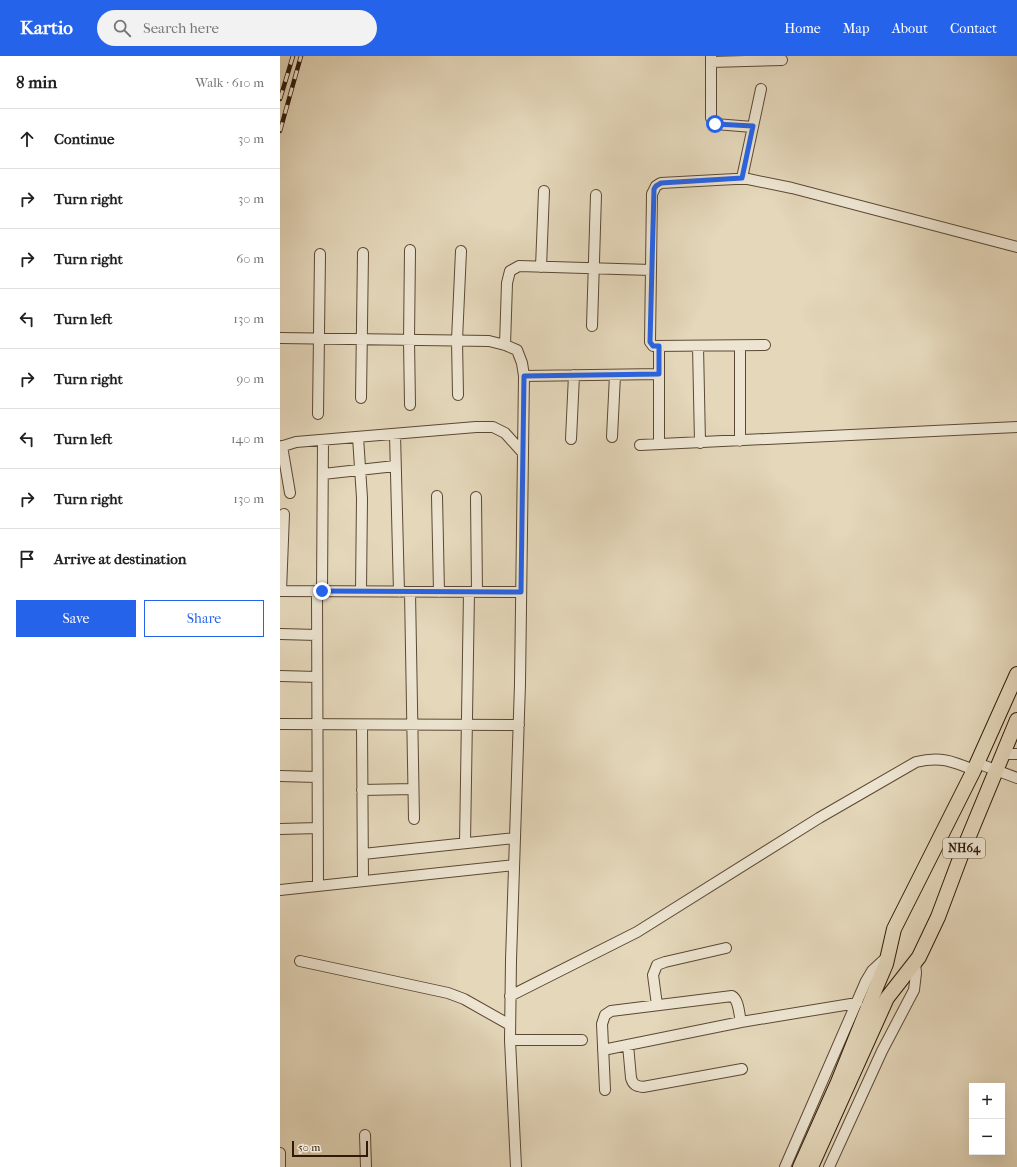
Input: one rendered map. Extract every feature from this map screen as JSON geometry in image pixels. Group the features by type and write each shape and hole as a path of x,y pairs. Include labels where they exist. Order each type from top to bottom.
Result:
{"highway":[{"name":"NH64","path":"811,1167 881,994 887,957 894,929 976,766 1017,674"},
{"name":"NH64","path":"800,1167 838,1082 881,994 915,962 938,917 962,853 1017,720"}],"street":[{"path":"753,126 715,124 711,118 711,59 782,60"},
{"path":"742,178 762,88"},
{"path":"765,345 653,346 650,342 652,194 656,186 661,183 742,178 792,188 1017,247"},
{"path":"541,267 544,191"},
{"path":"592,326 596,195"},
{"path":"410,250 410,405"},
{"path":"458,395 457,340 461,251"},
{"path":"361,398 363,253"},
{"path":"318,414 320,254"},
{"path":"505,345 507,283 510,271 519,266 651,270"},
{"path":"280,338 489,341 505,345 516,350 522,363 524,376 519,725 510,996 510,1040 516,1167"},
{"path":"659,346 659,444"},
{"path":"698,346 700,442"},
{"path":"740,346 740,441"},
{"path":"524,376 659,374"},
{"path":"571,439 574,375"},
{"path":"612,437 615,375"},
{"path":"290,493 281,446 296,442 476,427 493,428 505,433 523,453"},
{"path":"640,445 1017,427"},
{"path":"395,434 399,592"},
{"path":"358,437 361,470 362,592"},
{"path":"318,886 317,635 323,440"},
{"path":"323,474 395,466"},
{"path":"437,496 439,592"},
{"path":"465,843 467,725 476,497"},
{"path":"284,514 280,591 521,592"},
{"path":"410,592 414,819"},
{"path":"280,634 317,635"},
{"path":"280,676 317,677"},
{"path":"280,724 519,725"},
{"path":"362,725 363,881"},
{"path":"1002,754 1017,754"},
{"path":"510,996 637,932 819,818 916,762 928,759 950,760 1017,778"},
{"path":"280,776 317,777"},
{"path":"362,790 413,789"},
{"path":"280,829 318,828"},
{"path":"363,854 515,838"},
{"path":"280,890 514,866"},
{"path":"657,1006 653,975 657,965 726,948"},
{"path":"784,1167 866,981 872,971 887,957"},
{"path":"300,962 448,994 464,999 510,1025"},
{"path":"829,1167 882,1051 914,990 916,973 915,962"},
{"path":"605,1090 602,1024 605,1015 611,1012 732,996 737,1001 741,1022"},
{"path":"603,1050 741,1022 857,1003"},
{"path":"510,1040 582,1040"},
{"path":"628,1045 632,1083 637,1086 742,1069"},
{"path":"365,1135 366,1167"},
{"path":"280,1153 280,1167"}],"railway":[{"path":"280,99 293,56"},
{"path":"280,131 301,56"}],"route":[{"path":"322,591 521,592 524,376 659,374 659,346 653,346 650,342 652,194 656,186 661,183 742,178 753,126 721,126 715,124"}]}
